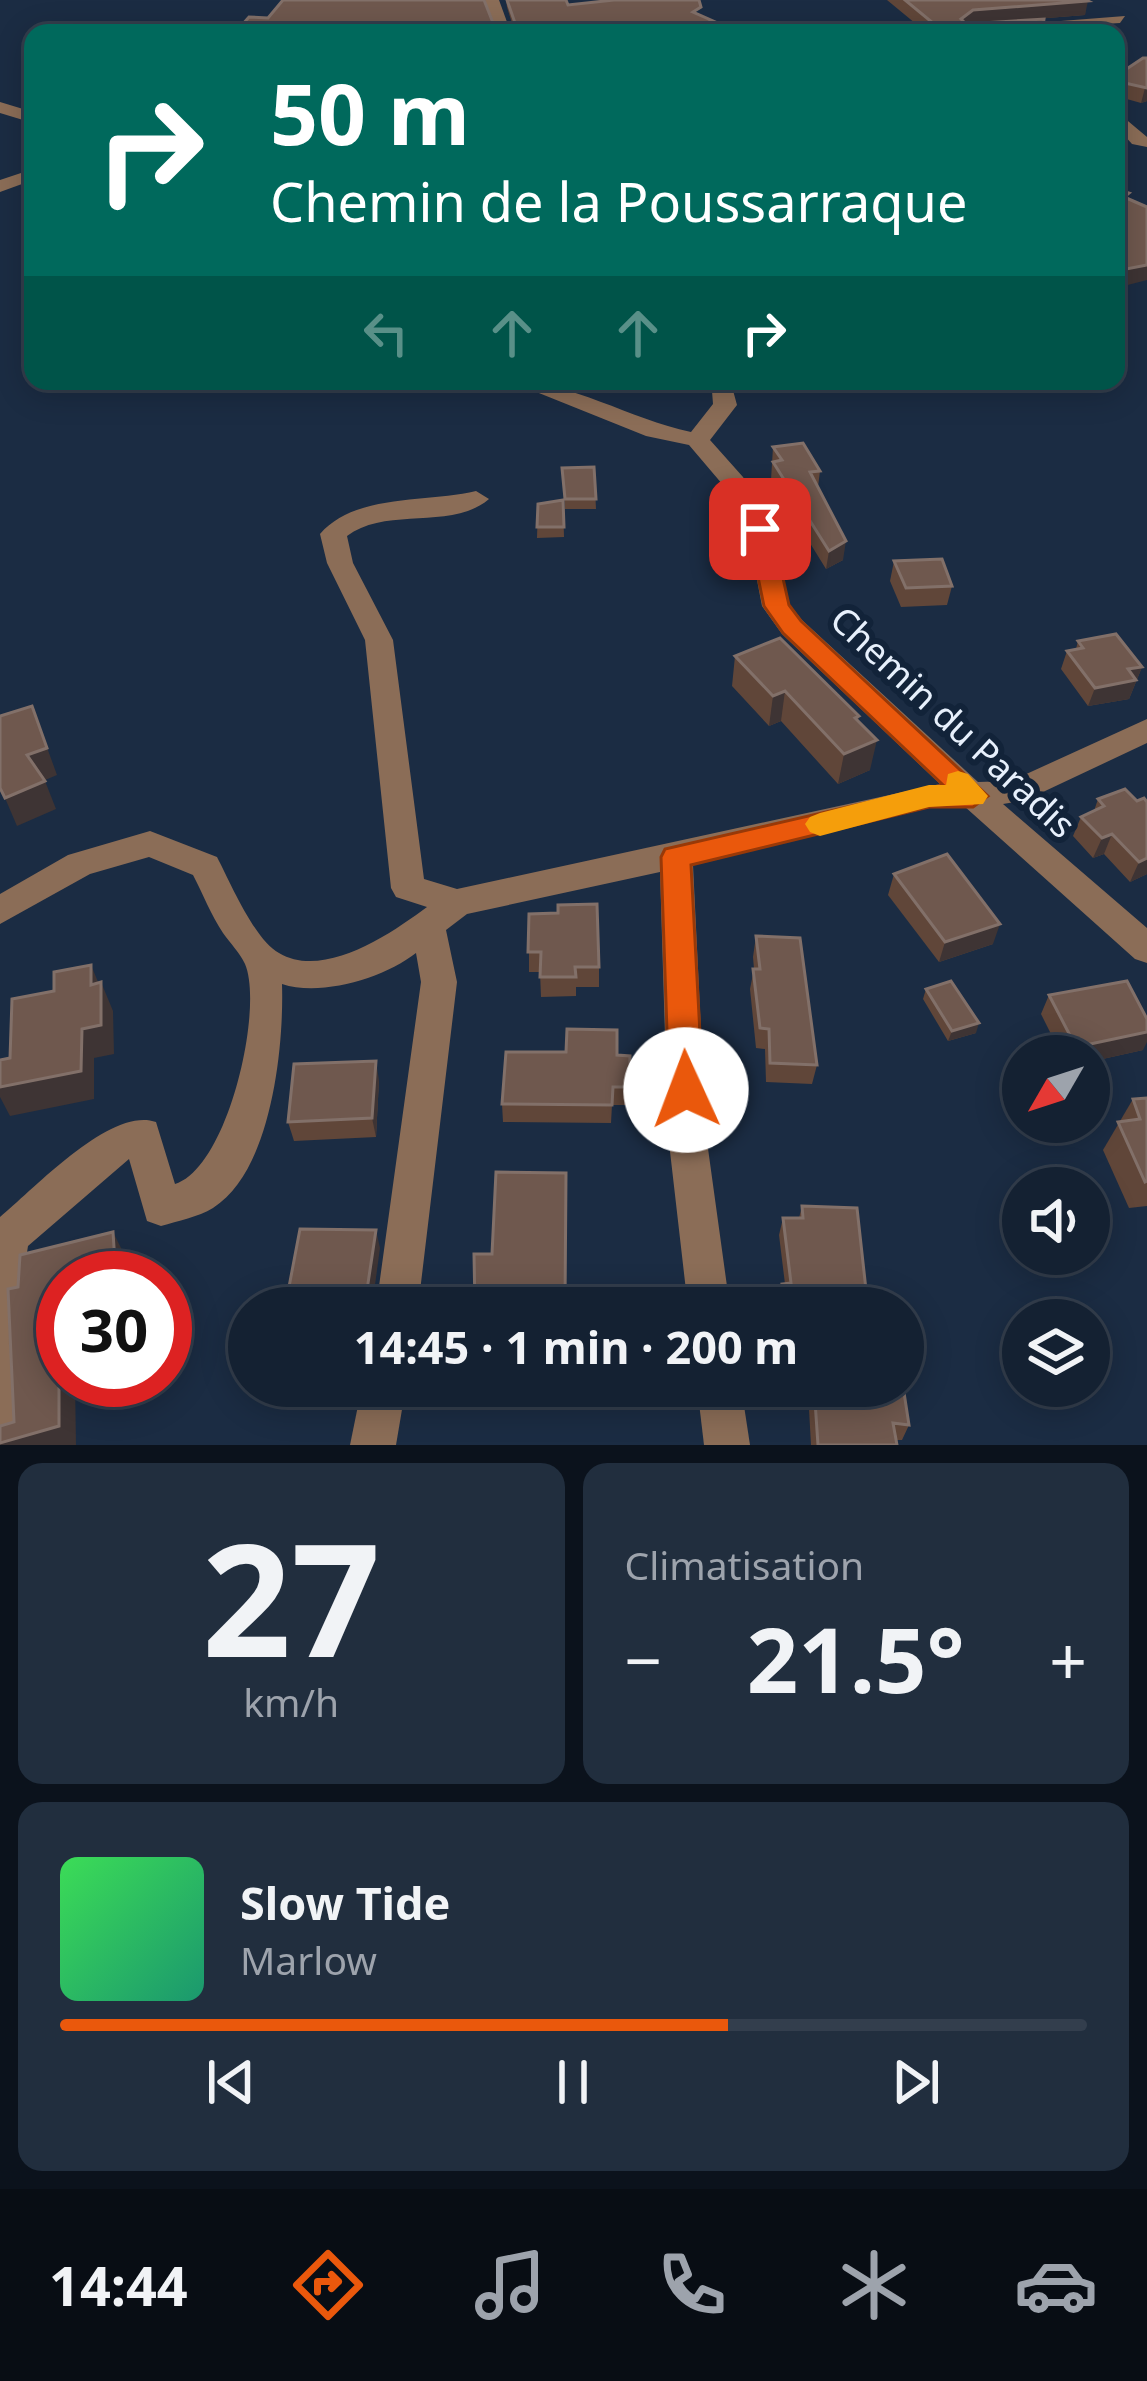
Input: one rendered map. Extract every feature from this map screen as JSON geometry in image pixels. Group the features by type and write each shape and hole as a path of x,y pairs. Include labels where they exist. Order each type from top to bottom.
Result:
{"street":[{"path":"1067,24 1120,19"},
{"path":"544,390 654,431 697,440 725,404 722,390"},
{"name":"Chemin du Paradis","path":"697,440 734,482 760,529 776,606 792,627 1147,949"},
{"path":"443,914 408,888 379,640 340,563 333,534 348,520 458,506 476,499"},
{"path":"0,910 80,864 149,844 206,866 232,919 265,963 301,975 347,968 392,952 443,914 929,796 1015,792 1147,730"},
{"path":"676,857 687,1134 706,1287"},
{"path":"400,1287 439,982 443,914"},
{"path":"4,1445 0,1299 9,1236 121,1141 142,1136 151,1155 161,1208 203,1192 240,1147 261,1046 265,963"},
{"path":"373,1445 379,1407"},
{"path":"722,1407 727,1445"}],"building":[{"path":"283,0 484,0 493,24 243,24 249,17 268,18"},
{"path":"507,0 566,0 568,5 699,0 701,7 693,12 713,21 703,24 515,23"},
{"path":"905,0 1088,1 973,10 961,19 966,24 934,24"},
{"path":"1044,19 1043,24 966,24"},
{"path":"1147,58 1147,88 1125,83 1125,70"},
{"path":"1125,197 1147,207 1147,265 1125,269"},
{"path":"803,443 820,471 810,472 846,541 829,551 773,462 782,460 773,447"},
{"path":"594,467 596,499 565,499 562,468"},
{"path":"563,500 564,527 537,527 538,504"},
{"path":"942,559 952,586 906,588 894,561"},
{"path":"1116,634 1142,667 1128,669 1136,680 1095,688 1067,651 1083,648 1078,641"},
{"path":"780,638 877,740 844,754 785,691 773,696 735,656"},
{"path":"32,706 47,748 27,755 45,781 5,798 0,788 0,716"},
{"path":"1125,789 1137,801 1144,798 1147,802 1147,858 1139,862 1112,834 1102,838 1081,817 1104,806 1098,799"},
{"path":"947,854 1000,924 945,942 894,874"},
{"path":"597,904 599,967 575,967 576,977 540,977 541,952 528,952 529,914 558,913 558,905"},
{"path":"756,936 800,938 817,1065 770,1063 769,1029 760,1028 753,969 760,969"},
{"path":"91,965 91,985 101,982 101,1025 82,1029 81,1071 0,1087 0,1060 10,1058 12,999 54,991 54,972"},
{"path":"951,981 979,1023 952,1031 926,989"},
{"path":"1127,981 1147,1019 1147,1032 1110,1040 1110,1035 1070,1035 1049,995"},
{"path":"567,1029 617,1030 617,1055 630,1056 629,1087 613,1087 612,1105 502,1104 506,1052 566,1052"},
{"path":"376,1061 372,1118 288,1122 294,1064"},
{"path":"1147,1098 1145,1182 1118,1122 1140,1119 1133,1099"},
{"path":"496,1172 566,1173 565,1287 475,1287 474,1254 492,1254"},
{"path":"802,1206 857,1208 866,1287 782,1287 791,1283 783,1218 803,1218"},
{"path":"300,1229 376,1230 367,1287 289,1287"},
{"path":"113,1232 114,1251 36,1251"},
{"path":"36,1251 36,1407 59,1407 59,1426 0,1443 0,1426 14,1422 8,1289 18,1287 20,1255"},
{"path":"815,1407 906,1407 909,1425 893,1423 897,1445 818,1445"}],"slow traffic":[{"path":"820,824 929,796 973,796 958,782"}],"route":[{"path":"686,1090 676,857 929,796 973,796 792,627 776,606 760,529"}]}
